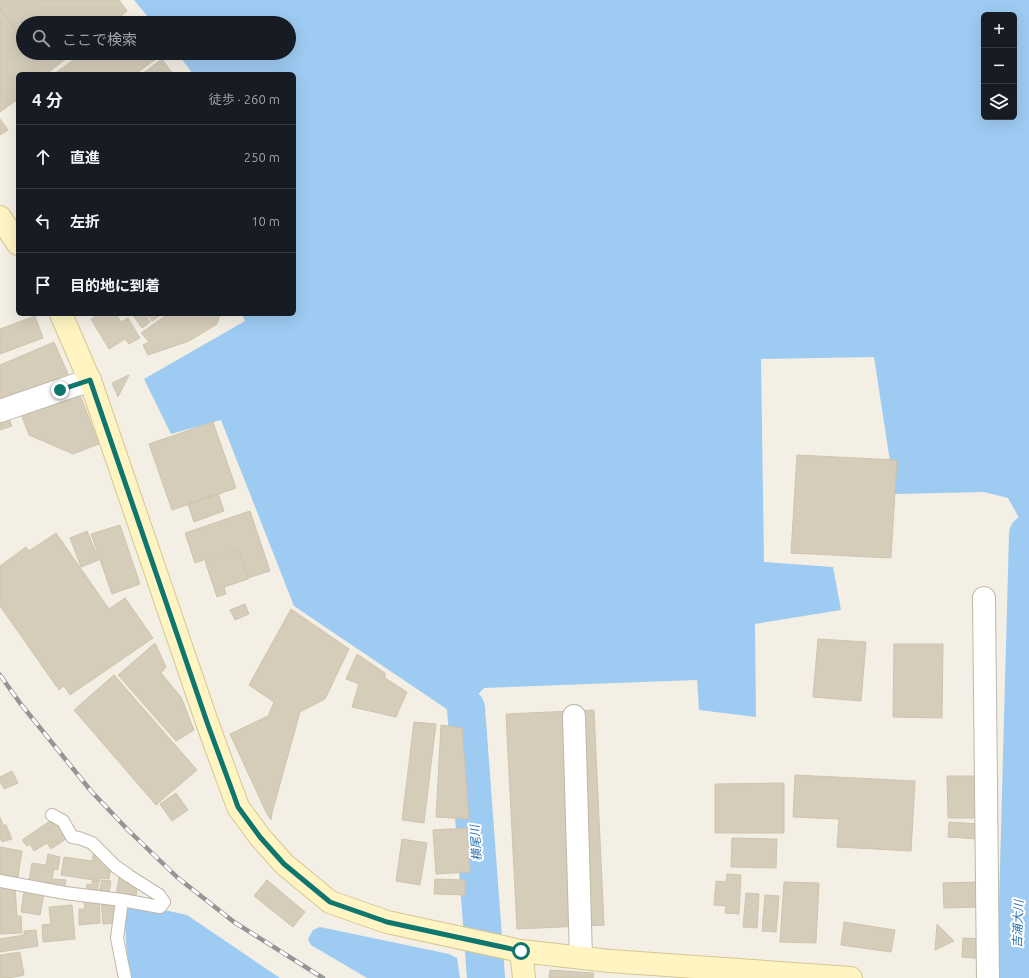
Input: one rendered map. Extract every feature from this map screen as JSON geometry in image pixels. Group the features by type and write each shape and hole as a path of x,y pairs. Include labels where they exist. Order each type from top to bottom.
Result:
{"street":[{"path":"0,217 16,241"},
{"path":"62,316 90,380 208,725 238,807 260,837 284,864 330,902 387,922 521,951 610,961 850,978"},
{"path":"0,411 90,380"},
{"path":"984,598 988,978"},
{"path":"574,716 581,957"},
{"path":"521,951 524,978"}],"lane":[{"path":"0,881 65,893 122,900 160,907 164,902 159,895 115,866 92,843 72,837 63,821 52,815"},
{"path":"122,900 117,938 125,978"}],"water":[{"path":"134,0 1029,0 1029,533 1028,534 1008,498 984,492 895,494 874,357 761,359 764,562 833,567 841,610 755,624 756,717 699,710 697,680 484,688 466,708 448,710 294,606 221,420 171,434 144,379 245,321 243,316 296,316 296,72 191,72 182,60 296,60 296,16 147,16"},
{"path":"126,906 169,911 187,915 280,978 130,978 124,910"},
{"path":"320,927 449,954 457,958 460,978 367,978 311,945 308,939 313,930"}],"building":[{"path":"0,0 119,0 127,11 121,16 16,16 16,30 0,9"},
{"path":"0,8 16,30 16,60 38,60 47,72 16,72 16,100 0,112"},
{"path":"40,60 64,60 49,72"},
{"path":"73,60 155,60 138,72 57,72"},
{"path":"163,60 172,72 145,72"},
{"path":"0,119 8,130 0,135"},
{"path":"35,316 43,338 0,354 0,329"},
{"path":"96,316 117,316 121,322 128,318 140,338 129,344 125,339 109,349 91,319"},
{"path":"134,316 146,316 150,322 142,328"},
{"path":"148,316 159,316 152,321"},
{"path":"165,316 219,316 217,324 189,341 148,355 143,345 149,342 141,333"},
{"path":"54,342 68,374 0,402 0,365"},
{"path":"129,375 118,397 112,383"},
{"path":"77,387 99,444 73,454 29,435 19,409"},
{"path":"7,414 12,426 0,430 0,416"},
{"path":"213,422 236,488 172,510 149,444"},
{"path":"797,455 897,460 891,558 791,553"},
{"path":"218,493 224,511 194,522 188,504"},
{"path":"250,511 270,571 248,578 238,548 195,563 185,533"},
{"path":"120,525 140,584 112,594 91,534"},
{"path":"87,531 99,560 81,567 70,538"},
{"path":"56,533 109,609 125,598 153,638 70,695 64,686 59,690 0,606 0,566 26,547 29,551"},
{"path":"238,549 248,579 224,587 226,594 217,597 205,561"},
{"path":"245,604 249,614 235,620 230,610"},
{"path":"291,609 349,649 325,699 300,712 271,820 230,734 268,716 274,702 249,685"},
{"path":"818,639 866,642 861,701 813,697"},
{"path":"155,643 166,667 161,673 181,697 194,730 176,741 118,675"},
{"path":"894,644 943,644 942,718 893,717"},
{"path":"357,654 385,673 385,678 407,692 396,717 352,707 359,684 346,679"},
{"path":"114,675 197,770 156,805 74,710"},
{"path":"594,710 604,925 517,929 506,714"},
{"path":"414,722 436,724 424,823 402,820"},
{"path":"441,725 462,728 469,819 436,817"},
{"path":"12,771 18,783 4,789 0,781 0,777"},
{"path":"795,775 915,781 911,851 837,847 839,819 793,817"},
{"path":"947,776 978,776 979,818 948,818"},
{"path":"784,783 784,833 715,833 715,784"},
{"path":"176,793 188,810 172,821 160,804"},
{"path":"0,817 3,825 6,825 12,839 2,842 0,838"},
{"path":"53,819 66,839 51,849 47,843 34,851 30,844 27,846 22,840"},
{"path":"949,822 979,824 978,839 948,837"},
{"path":"467,828 470,872 436,874 433,830"},
{"path":"732,838 777,839 776,868 731,867"},
{"path":"402,839 427,843 420,885 396,881"},
{"path":"0,847 22,851 18,877 0,874"},
{"path":"48,854 60,857 58,870 54,869 51,884 29,880 32,863 46,865"},
{"path":"93,855 103,857 101,865 111,867 109,879 100,878 100,881 61,875 64,857 92,861"},
{"path":"727,874 741,875 739,914 725,913 726,906 714,905 716,881 726,882"},
{"path":"119,877 130,879 129,886 137,887 136,898 116,896"},
{"path":"53,879 66,880 65,889 52,888"},
{"path":"435,879 465,880 465,895 434,894"},
{"path":"102,880 111,881 109,894 99,892"},
{"path":"267,880 305,912 293,927 254,896"},
{"path":"92,881 99,881 97,893 86,892 87,884 92,885"},
{"path":"784,882 819,883 816,943 780,942"},
{"path":"977,882 978,907 944,908 943,883"},
{"path":"15,887 17,916 21,916 22,933 0,934 0,888"},
{"path":"24,891 44,894 40,915 21,912"},
{"path":"746,893 759,894 757,928 743,927"},
{"path":"765,895 779,896 776,932 762,931"},
{"path":"99,900 100,923 79,925 79,909 85,909 84,902"},
{"path":"121,901 122,923 103,924 101,902"},
{"path":"72,905 75,939 43,942 42,925 51,924 49,907"},
{"path":"844,922 895,930 891,952 841,945"},
{"path":"937,924 954,941 935,950"},
{"path":"36,930 38,946 0,952 0,939 24,935 24,931"},
{"path":"963,938 984,939 983,959 962,957"},
{"path":"20,952 24,975 0,978 0,955"},
{"path":"550,970 594,973 593,978 549,978"}],"waterway":[{"name":"吉浦大川","path":"1016,978 1028,534"},
{"name":"横尾川","path":"466,708 486,978"}],"railway":[{"path":"0,675 20,703 91,791 128,830 178,878 234,922 323,978"}],"route":[{"path":"60,390 90,380 208,725 238,807 260,837 284,864 330,902 387,922 521,951"}]}
